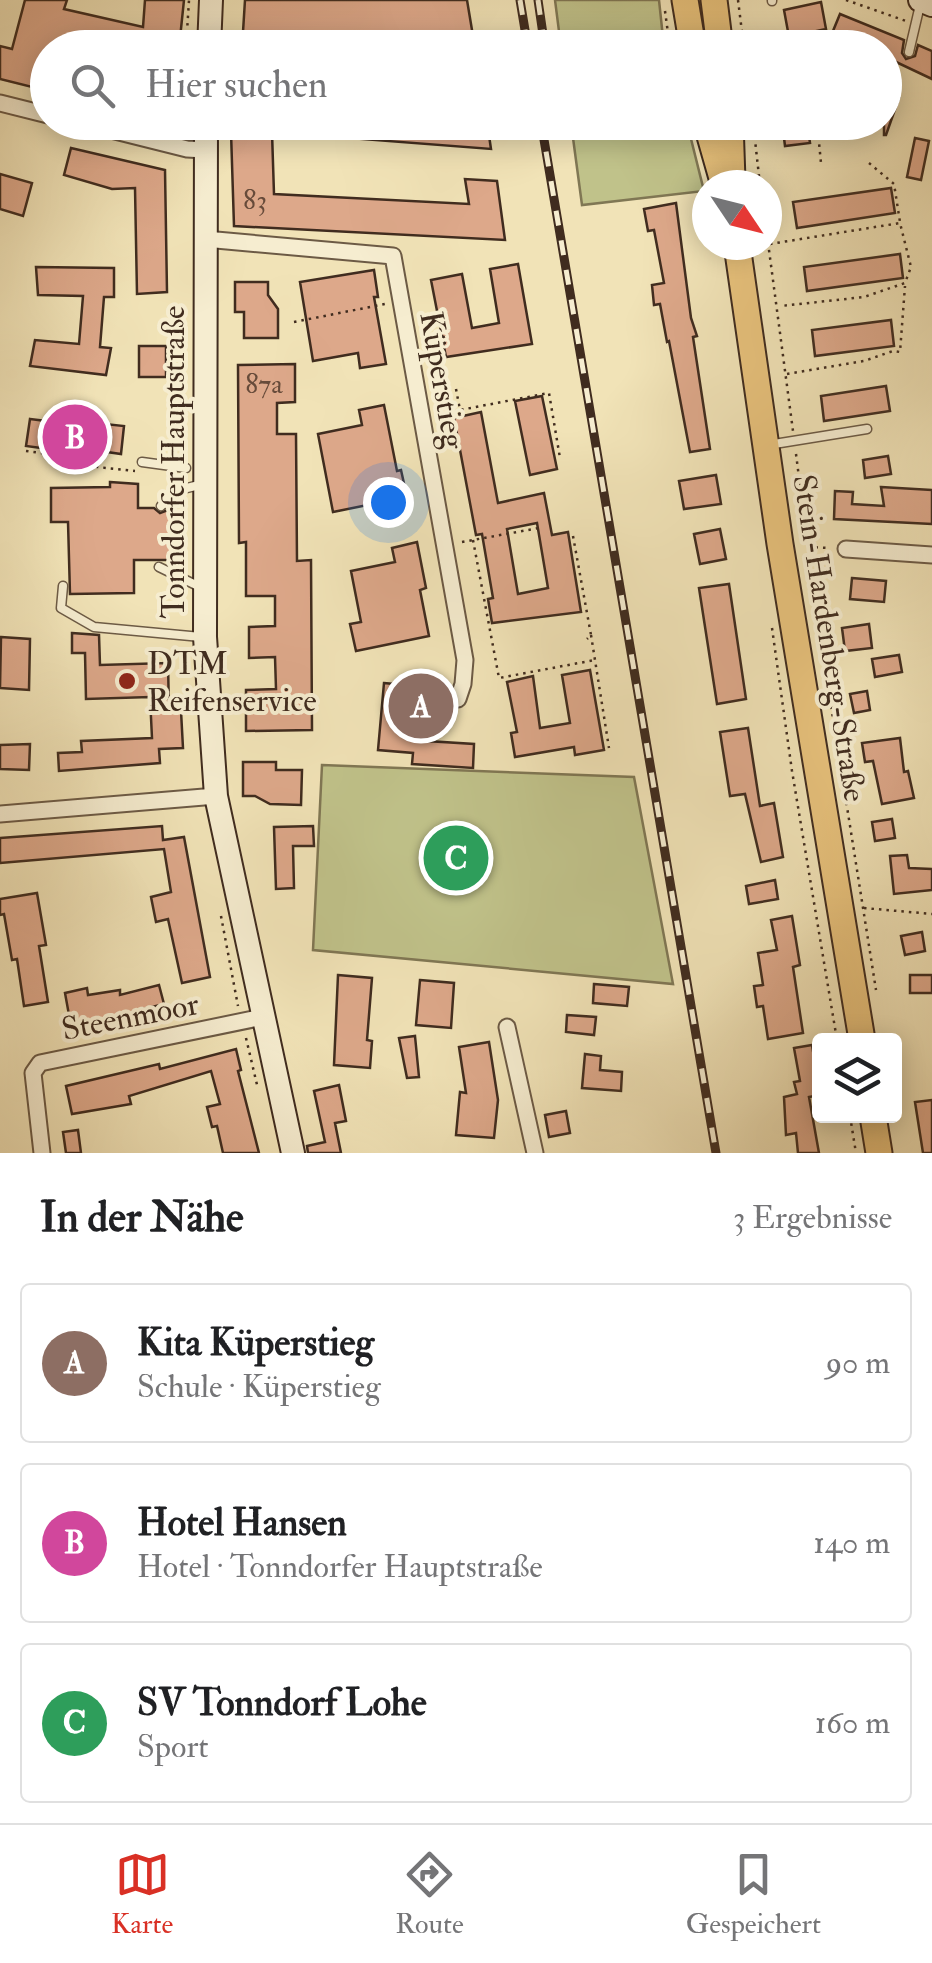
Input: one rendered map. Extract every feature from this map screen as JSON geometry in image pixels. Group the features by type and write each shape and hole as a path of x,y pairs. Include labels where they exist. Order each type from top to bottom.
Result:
{"main road":[{"path":"210,30 211,0"},
{"path":"684,0 690,30"},
{"path":"714,0 718,30"},
{"path":"920,0 932,5"},
{"name":"Tonndorfer Hauptstraße","path":"205,140 205,637 216,796 293,1153"},
{"path":"711,140 720,170"},
{"path":"731,140 732,170"},
{"name":"Stein-Hardenberg-Straße","path":"739,260 861,1033"},
{"path":"875,1123 879,1153"}],"street":[{"path":"0,103 30,110"},
{"path":"149,140 205,150"},
{"name":"Küperstieg","path":"205,239 393,256 464,660 458,699"},
{"path":"846,549 932,556"},
{"path":"0,814 216,796"},
{"name":"Steenmoor","path":"42,1153 33,1074 40,1062 263,1017"},
{"path":"508,1027 534,1153"}],"lane":[{"path":"909,52 918,25 920,0"},
{"path":"766,445 867,429"},
{"path":"140,466 186,468"},
{"path":"161,506 175,490 207,483"},
{"path":"160,568 205,589"},
{"path":"63,586 61,608 94,627 205,637"}],"path":[{"path":"188,30 190,0"},
{"path":"663,0 667,30"},
{"path":"738,0 743,30"},
{"path":"846,0 918,25"},
{"path":"755,140 758,170"},
{"path":"819,140 822,163"},
{"path":"786,374 900,352 905,284 911,267 894,184 869,162"},
{"path":"782,242 900,223"},
{"path":"771,260 808,547 878,1005"},
{"path":"778,306 864,297 905,284"},
{"path":"294,322 401,301"},
{"path":"456,389 460,410 550,393 560,458"},
{"path":"26,451 85,459 88,466 140,466"},
{"path":"444,545 539,528"},
{"path":"573,536 609,748"},
{"path":"474,540 498,678 595,660"},
{"path":"808,547 846,549"},
{"path":"863,908 932,914"},
{"path":"851,1123 856,1153"}],"green space":[{"path":"555,0 659,0 662,30 559,30"},
{"path":"573,140 691,140 699,170 692,170 692,192 582,205"},
{"path":"322,765 634,777 673,984 313,950"}],"building":[{"path":"25,0 67,0 64,9 143,27 145,0 184,0 181,30 30,30 30,86 0,79 0,46 12,49"},
{"path":"245,0 467,0 472,30 243,30"},
{"path":"821,2 826,29 788,30 784,10"},
{"path":"840,14 879,30 833,30"},
{"path":"918,45 932,51 932,79 902,65 902,53 906,59 915,56"},
{"path":"915,138 929,141 921,180 907,177"},
{"path":"231,140 272,140 274,194 469,204 465,179 497,181 505,240 234,226"},
{"path":"375,140 490,140 491,149"},
{"path":"784,140 810,140 810,143 785,146"},
{"path":"71,148 165,170 167,292 137,294 135,188 112,189 64,175"},
{"path":"0,174 32,183 23,216 0,209"},
{"path":"891,188 895,213 797,228 793,202"},
{"path":"676,203 710,449 690,452 660,304 654,305 652,285 664,283 654,230 648,231 644,209"},
{"path":"900,254 903,278 807,291 804,267"},
{"path":"518,264 532,344 446,357 431,280 462,274 472,328 499,323 490,269"},
{"path":"36,267 114,268 114,297 104,297 100,347 111,348 106,375 30,366 35,340 79,344 83,296 38,295"},
{"path":"374,270 378,297 374,297 386,364 360,368 358,353 313,361 300,282"},
{"path":"235,282 268,282 268,295 278,309 278,338 244,338 244,312 235,312"},
{"path":"891,320 894,346 815,356 812,330"},
{"path":"139,346 166,346 166,377 139,377"},
{"path":"295,364 295,402 277,403 277,434 296,434 297,561 311,560 312,730 246,731 246,690 276,689 275,657 249,658 249,627 275,626 275,596 246,596 246,542 239,543 238,365"},
{"path":"886,386 890,411 824,421 821,396"},
{"path":"542,396 557,469 530,475 515,401"},
{"path":"384,405 397,471 401,470 407,497 333,512 318,434 362,425 359,410"},
{"path":"481,412 498,503 544,493 552,535 568,532 581,612 492,623 488,599 493,598 482,534 476,535 454,418","holes":["537,523 548,588 518,594 507,529"]},
{"path":"30,419 95,427 96,423 124,426 121,454 93,450 93,455 26,446"},
{"path":"888,456 891,474 865,478 863,460"},
{"path":"716,475 721,504 684,509 679,481"},
{"path":"110,482 138,484 138,508 154,508 160,513 173,508 172,560 134,560 134,593 70,594 68,522 51,522 51,488 110,487"},
{"path":"881,487 932,490 932,524 834,519 835,491 853,492 852,504 884,506"},
{"path":"720,529 726,559 700,564 694,534"},
{"path":"417,542 426,588 420,590 429,636 356,651 350,624 361,622 351,571 395,562 392,548"},
{"path":"852,578 886,581 884,602 850,599"},
{"path":"729,584 746,699 717,704 699,588"},
{"path":"869,624 872,648 845,651 842,628"},
{"path":"72,633 99,635 100,665 168,663 169,711 181,711 183,748 159,749 160,763 59,771 58,753 82,752 81,741 152,738 150,697 86,699 85,653 72,653"},
{"path":"1,637 30,639 29,690 0,688"},
{"path":"899,655 902,672 875,677 872,659"},
{"path":"590,670 604,750 575,755 574,747 515,757 511,733 517,732 507,682 533,676 540,728 570,723 562,675"},
{"path":"384,683 415,686 411,740 474,744 473,768 412,764 413,753 378,750"},
{"path":"867,691 870,710 854,713 850,694"},
{"path":"748,728 760,806 774,803 783,857 761,862 745,794 730,796 720,732"},
{"path":"900,738 904,772 908,771 914,798 882,804 873,761 865,762 862,743"},
{"path":"30,744 29,770 0,769 0,745"},
{"path":"243,762 276,762 276,770 302,770 301,805 270,804 255,796 243,796"},
{"path":"892,819 895,838 875,841 872,822"},
{"path":"162,826 163,840 184,837 210,977 182,983 168,919 156,922 151,897 171,892 164,849 0,863 0,838"},
{"path":"313,826 314,846 293,846 294,888 276,889 274,827"},
{"path":"907,855 909,868 932,869 932,890 894,894 890,856"},
{"path":"775,880 778,899 749,904 746,886"},
{"path":"37,893 46,945 39,946 48,1002 24,1006 17,959 12,960 4,914 0,915 0,899"},
{"path":"792,916 800,965 793,967 803,1033 768,1039 763,1006 757,1007 754,986 763,985 758,953 777,950 771,920"},
{"path":"922,932 925,951 905,955 901,936"},
{"path":"338,975 372,978 367,1040 372,1041 370,1068 334,1065"},
{"path":"910,975 932,975 932,993 910,993"},
{"path":"420,980 454,983 451,1028 416,1025"},
{"path":"594,984 629,987 627,1006 593,1003"},
{"path":"159,985 164,1004 124,1014 124,1018 71,1026 65,993 87,988 88,995 120,990 120,995"},
{"path":"567,1015 596,1017 594,1035 566,1032"},
{"path":"415,1036 419,1077 407,1078 399,1038"},
{"path":"489,1042 498,1100 494,1138 456,1135 460,1092 466,1093 459,1047"},
{"path":"812,1045 809,1097 819,1153 798,1153 796,1133 786,1135 784,1097 797,1094 794,1082 800,1081 794,1048"},
{"path":"236,1049 259,1153 223,1153 217,1126 212,1127 207,1107 220,1104 211,1071 129,1096 131,1104 72,1114 66,1086 159,1064 160,1069"},
{"path":"585,1054 601,1056 600,1070 622,1072 621,1091 582,1088"},
{"path":"339,1085 346,1121 335,1123 341,1153 308,1153 307,1146 325,1142 314,1091"},
{"path":"932,1100 932,1153 923,1153 915,1102"},
{"path":"566,1111 570,1133 549,1137 545,1115"},
{"path":"78,1130 81,1153 66,1153 63,1132"}],"railway":[{"path":"520,0 525,30"},
{"path":"538,0 542,30"},
{"path":"544,140 716,1153"}],"place":[{"name":"Hotel Hansen","path":"75,437"},
{"name":"DTM Reifenservice","path":"127,681"},
{"name":"Kita Küperstieg","path":"421,706"},
{"name":"SV Tonndorf Lohe","path":"456,858"}]}
